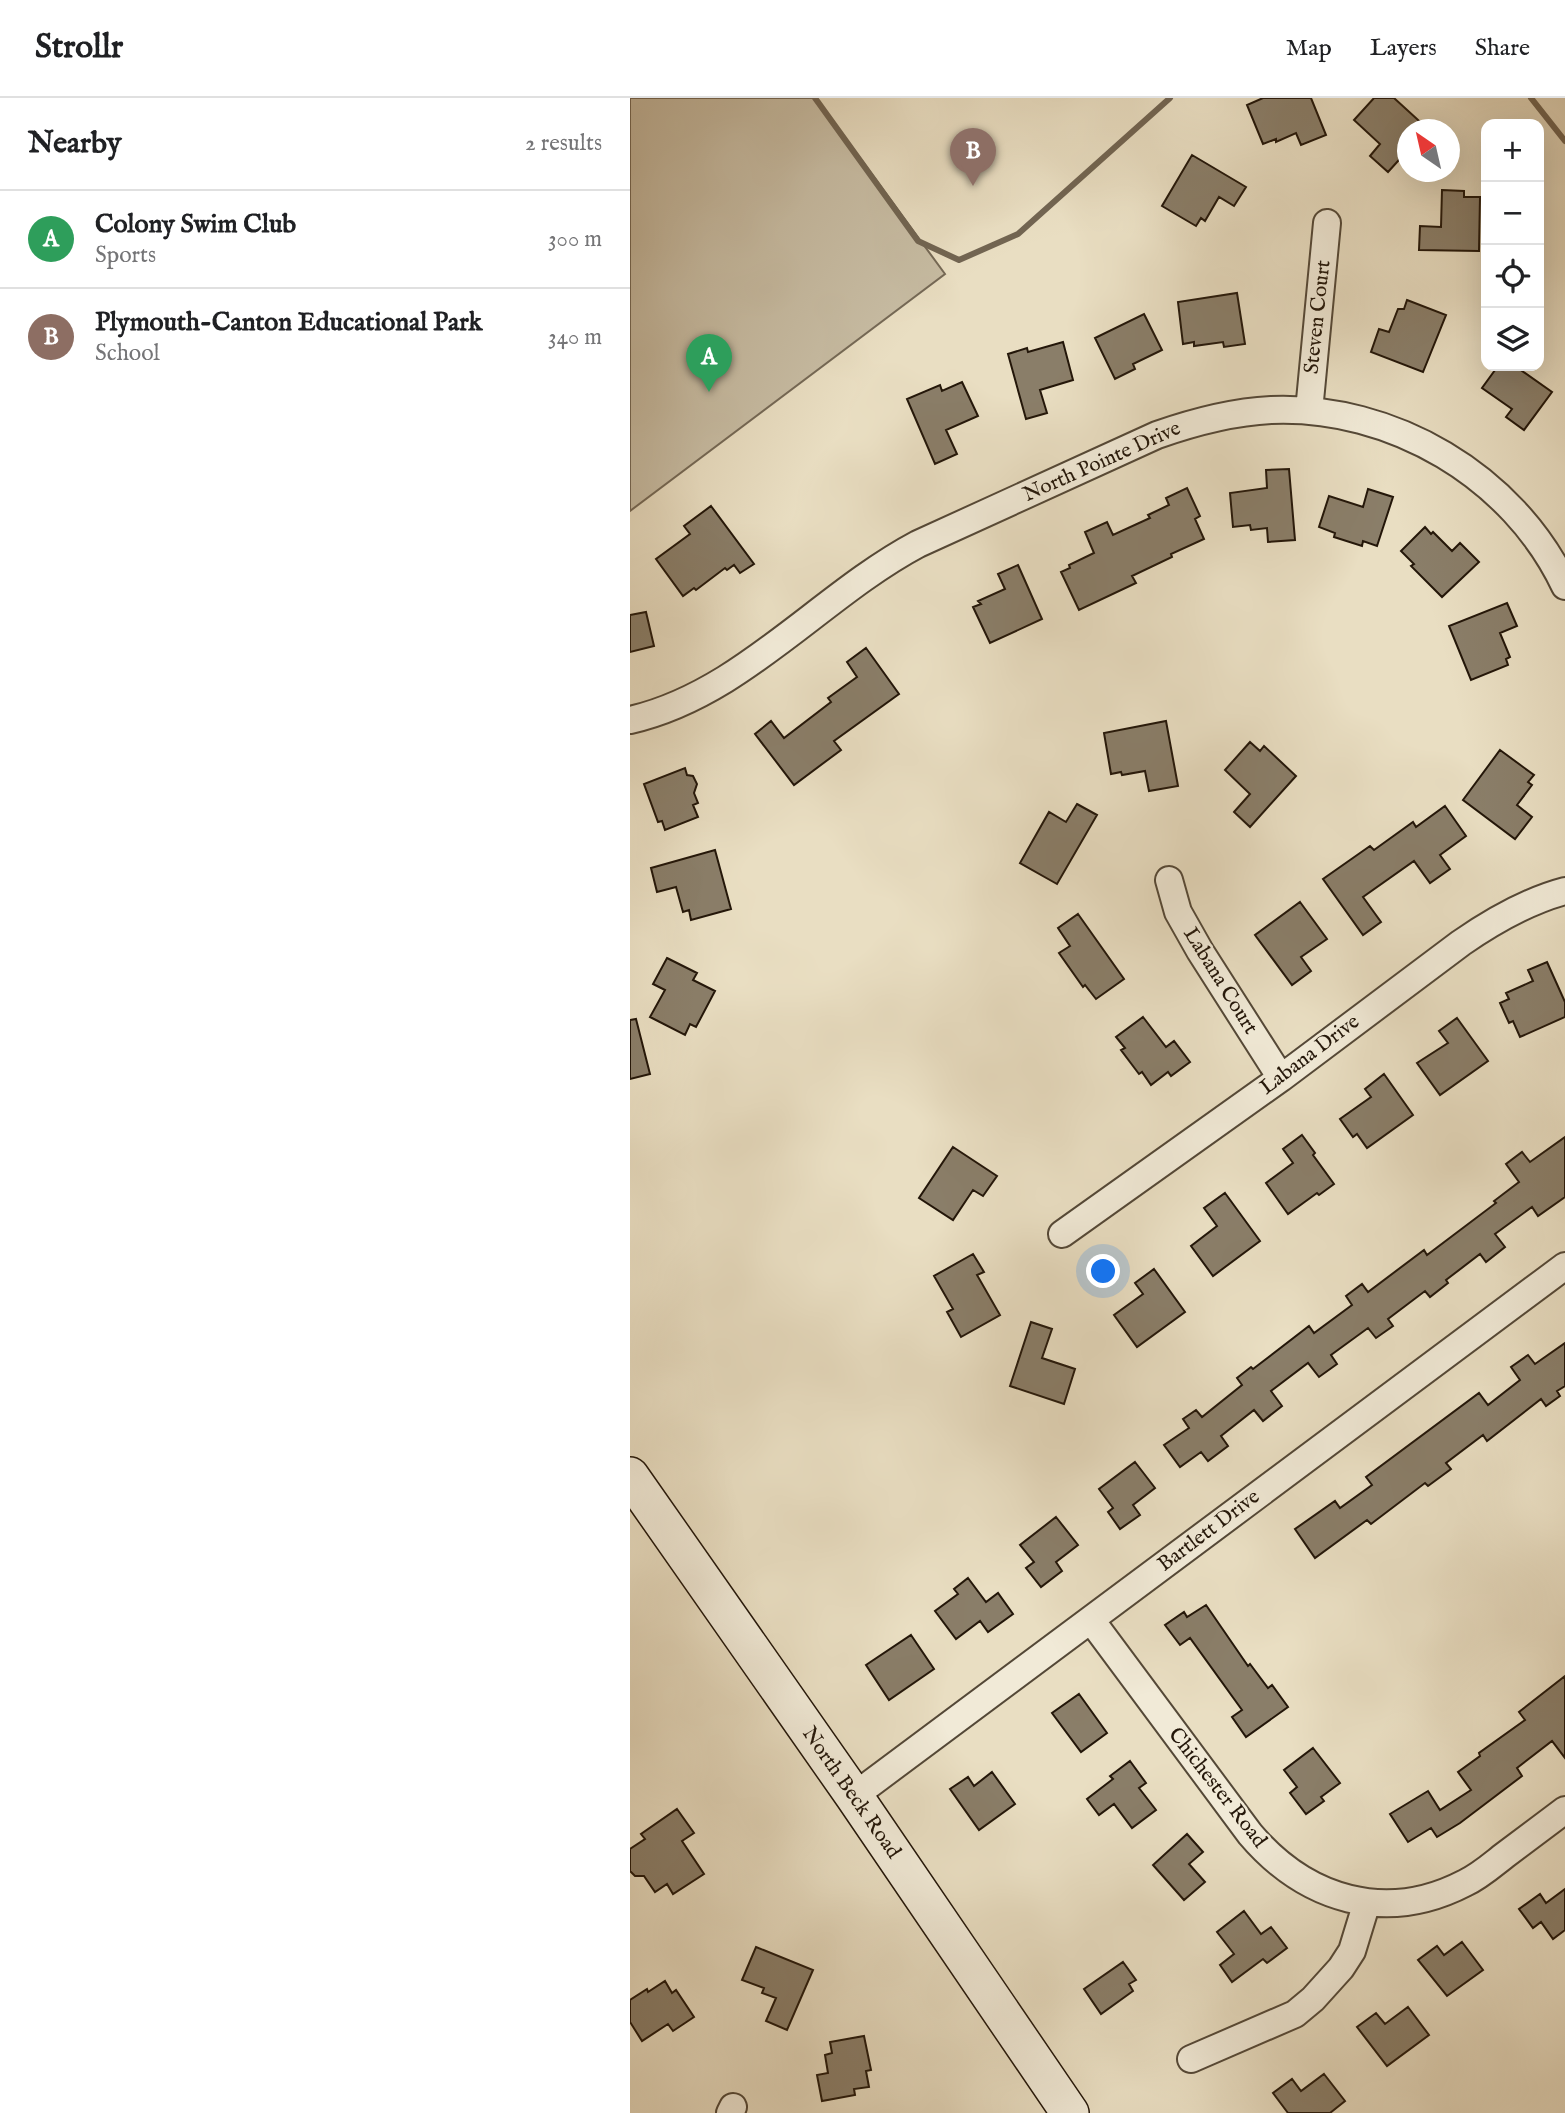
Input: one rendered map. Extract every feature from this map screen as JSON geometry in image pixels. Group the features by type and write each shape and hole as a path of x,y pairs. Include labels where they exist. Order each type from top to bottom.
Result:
{"main road":[{"name":"North Beck Road","path":"630,1476 1070,2113"}],"street":[{"name":"Steven Court","path":"1309,411 1327,223"},
{"name":"North Pointe Drive","path":"630,720 669,708 700,694 738,671 865,576 895,557 1157,435 1227,414 1272,410 1344,416 1395,431 1432,448 1467,469 1492,490 1528,528 1565,586"},
{"name":"Labana Court","path":"1169,880 1178,912 1280,1078"},
{"name":"Labana Drive","path":"1062,1234 1487,925 1530,903 1565,891"},
{"name":"Bartlett Drive","path":"853,1796 1565,1266"},
{"name":"Chichester Road","path":"1091,1620 1264,1850 1314,1887 1340,1897 1367,1902 1419,1900 1444,1893 1468,1882 1565,1811"},
{"path":"1191,2059 1295,2014 1313,1999 1335,1976 1352,1951 1367,1902"}],"shaded area":[{"path":"630,98 816,98 945,274 630,511"}],"building":[{"path":"1263,98 1311,98 1326,135 1301,145 1296,133 1276,142 1276,139 1263,144 1247,105"},
{"path":"1374,98 1394,98 1417,119 1397,119 1397,162 1388,172 1370,156 1380,144 1354,120"},
{"path":"1192,155 1246,187 1234,206 1219,197 1205,221 1201,218 1196,226 1162,206"},
{"path":"1442,190 1464,191 1464,197 1480,197 1479,251 1419,250 1420,226 1441,227"},
{"path":"1237,293 1245,344 1224,347 1223,342 1194,346 1194,342 1183,344 1178,302"},
{"path":"1407,300 1446,315 1423,372 1371,352 1379,329 1389,332 1398,309 1404,309"},
{"path":"1144,314 1162,350 1133,364 1135,369 1115,379 1095,338"},
{"path":"1063,342 1073,380 1040,390 1047,413 1026,419 1008,354 1027,348 1028,352"},
{"path":"1494,371 1522,371 1552,392 1524,430 1506,417 1512,409 1482,388"},
{"path":"962,382 978,416 946,430 957,454 935,464 907,399 940,385 942,391"},
{"path":"1289,469 1295,540 1268,542 1267,528 1251,530 1250,525 1233,527 1230,493 1267,488 1266,470"},
{"path":"1187,488 1200,516 1195,519 1204,539 1132,576 1136,583 1079,610 1061,572 1094,553 1085,532 1107,522 1113,535 1150,518 1148,515 1169,505 1166,498"},
{"path":"1368,489 1393,497 1377,546 1363,541 1362,546 1334,537 1335,533 1319,527 1329,496 1363,507"},
{"path":"711,506 754,564 740,573 734,565 727,570 725,568 696,590 694,588 683,596 656,559 690,534 684,526"},
{"path":"1425,527 1452,551 1460,543 1479,562 1442,597 1411,566 1414,564 1401,551"},
{"path":"1018,565 1042,619 990,643 973,607 981,604 978,601 1005,589 998,574"},
{"path":"1507,603 1517,626 1500,633 1510,657 1506,659 1508,665 1471,680 1449,626"},
{"path":"646,612 654,646 630,652 630,615"},
{"path":"866,648 899,694 834,741 841,750 794,785 755,734 771,721 784,738 831,702 828,698 857,677 847,662"},
{"path":"1166,721 1178,786 1149,791 1145,771 1111,774 1104,733"},
{"path":"1250,742 1260,751 1264,746 1296,776 1250,827 1234,812 1250,794 1225,770"},
{"path":"1500,750 1534,775 1528,782 1532,785 1517,805 1532,817 1515,839 1463,800"},
{"path":"685,768 687,775 693,776 697,784 694,793 698,803 693,805 698,817 665,830 662,821 658,822 644,784"},
{"path":"1077,804 1097,815 1057,884 1020,863 1049,812 1066,822"},
{"path":"1445,806 1466,836 1440,855 1450,869 1430,883 1414,861 1363,897 1381,922 1363,935 1323,879 1370,846 1374,850 1413,822 1416,827"},
{"path":"715,850 731,909 691,920 689,910 683,912 676,887 657,892 651,868"},
{"path":"1300,902 1327,939 1301,957 1311,971 1292,985 1255,935"},
{"path":"1078,914 1124,979 1096,999 1085,985 1083,987 1059,953 1070,946 1058,928"},
{"path":"667,958 697,973 693,980 715,991 696,1027 690,1024 685,1035 650,1017 665,990 653,984"},
{"path":"1547,962 1565,1002 1565,1017 1520,1037 1513,1021 1509,1023 1500,1003 1509,999 1506,993 1533,981 1528,970"},
{"path":"1143,1017 1166,1047 1174,1041 1190,1062 1171,1076 1168,1072 1151,1085 1121,1050 1125,1048 1116,1037"},
{"path":"1457,1018 1488,1061 1440,1095 1417,1063 1448,1043 1439,1031"},
{"path":"636,1019 650,1074 630,1079 630,1020"},
{"path":"1384,1074 1413,1115 1367,1148 1357,1134 1353,1137 1340,1119 1371,1097 1365,1089"},
{"path":"1302,1135 1334,1184 1288,1214 1266,1183 1293,1163 1283,1149"},
{"path":"1565,1137 1565,1197 1538,1216 1532,1207 1495,1234 1505,1247 1486,1262 1480,1254 1446,1280 1448,1283 1430,1297 1425,1291 1388,1319 1393,1326 1376,1338 1368,1328 1331,1355 1337,1364 1319,1377 1308,1363 1271,1391 1282,1406 1263,1421 1254,1410 1221,1436 1228,1446 1208,1461 1201,1452 1180,1467 1164,1445 1189,1428 1183,1419 1196,1410 1202,1417 1242,1385 1237,1378 1251,1367 1253,1369 1309,1326 1314,1333 1352,1305 1346,1296 1362,1284 1368,1292 1424,1250 1427,1255 1496,1203 1494,1201 1519,1182 1506,1164 1522,1152 1530,1162"},
{"path":"953,1147 997,1176 983,1196 973,1190 953,1220 919,1198"},
{"path":"1225,1193 1260,1241 1213,1276 1191,1246 1217,1226 1204,1208"},
{"path":"973,1254 984,1272 977,1275 1000,1315 961,1337 947,1312 953,1309 934,1276"},
{"path":"1154,1269 1185,1312 1137,1347 1114,1315 1143,1294 1135,1283"},
{"path":"1031,1322 1052,1329 1042,1358 1075,1369 1064,1404 1010,1386"},
{"path":"1565,1343 1565,1386 1557,1391 1560,1396 1546,1406 1541,1399 1487,1441 1483,1435 1446,1463 1451,1469 1428,1486 1425,1483 1371,1524 1367,1520 1315,1558 1295,1529 1335,1501 1340,1508 1372,1485 1366,1477 1479,1393 1488,1405 1520,1380 1511,1367 1528,1355 1535,1364"},
{"path":"1135,1462 1155,1488 1133,1505 1140,1515 1120,1529 1108,1512 1113,1508 1099,1489"},
{"path":"1056,1517 1078,1545 1056,1562 1062,1571 1041,1587 1026,1568 1034,1562 1020,1545"},
{"path":"968,1578 986,1602 998,1593 1013,1614 988,1632 980,1621 956,1639 935,1611 958,1594 954,1589"},
{"path":"1206,1605 1248,1666 1250,1664 1268,1688 1272,1685 1288,1707 1246,1737 1232,1717 1242,1710 1190,1638 1180,1645 1165,1625 1184,1612 1187,1617"},
{"path":"911,1635 934,1669 889,1700 866,1665"},
{"path":"1565,1676 1565,1758 1552,1741 1517,1768 1522,1776 1460,1823 1437,1837 1431,1828 1408,1842 1390,1814 1428,1791 1440,1810 1471,1790 1458,1772 1480,1756 1479,1753 1525,1720 1519,1712"},
{"path":"1079,1694 1107,1733 1081,1752 1052,1713"},
{"path":"1313,1748 1340,1783 1321,1797 1324,1801 1306,1814 1290,1793 1297,1787 1284,1770"},
{"path":"1130,1761 1146,1783 1139,1788 1156,1810 1132,1828 1114,1804 1099,1815 1087,1799 1113,1779 1110,1776"},
{"path":"992,1772 1015,1804 979,1830 950,1789 968,1777 974,1786"},
{"path":"677,1809 694,1833 682,1841 704,1874 673,1894 667,1884 655,1892 644,1876 635,1876 630,1871 630,1849 645,1839 641,1834"},
{"path":"1187,1834 1203,1852 1189,1864 1205,1882 1184,1900 1153,1865"},
{"path":"1565,1889 1565,1930 1553,1939 1541,1922 1533,1928 1519,1909 1540,1894 1546,1903"},
{"path":"1244,1911 1261,1934 1271,1927 1287,1948 1267,1963 1263,1959 1232,1982 1220,1965 1234,1954 1217,1932"},
{"path":"1462,1942 1483,1970 1447,1996 1418,1960 1437,1946 1444,1955"},
{"path":"756,1947 813,1970 787,2030 766,2021 776,1998 762,1993 764,1988 742,1980"},
{"path":"1123,1962 1136,1980 1129,1984 1133,1991 1101,2014 1084,1989"},
{"path":"665,1981 672,1993 676,1990 694,2017 673,2031 668,2024 642,2041 630,2022 630,2000"},
{"path":"1408,2007 1429,2035 1387,2066 1357,2027 1376,2013 1385,2024"},
{"path":"864,2036 871,2070 866,2071 869,2087 854,2089 855,2095 822,2101 817,2075 828,2073 825,2055 832,2053 830,2042"},
{"path":"1324,2074 1345,2101 1330,2113 1288,2113 1273,2093 1292,2079 1301,2091"}],"waterway":[{"path":"815,98 918,241 959,260 1018,234 1170,98"},
{"path":"1531,98 1565,141"}],"place":[{"name":"Plymouth-Canton Educational Park","path":"973,186"},
{"name":"Colony Swim Club","path":"709,392"}]}
